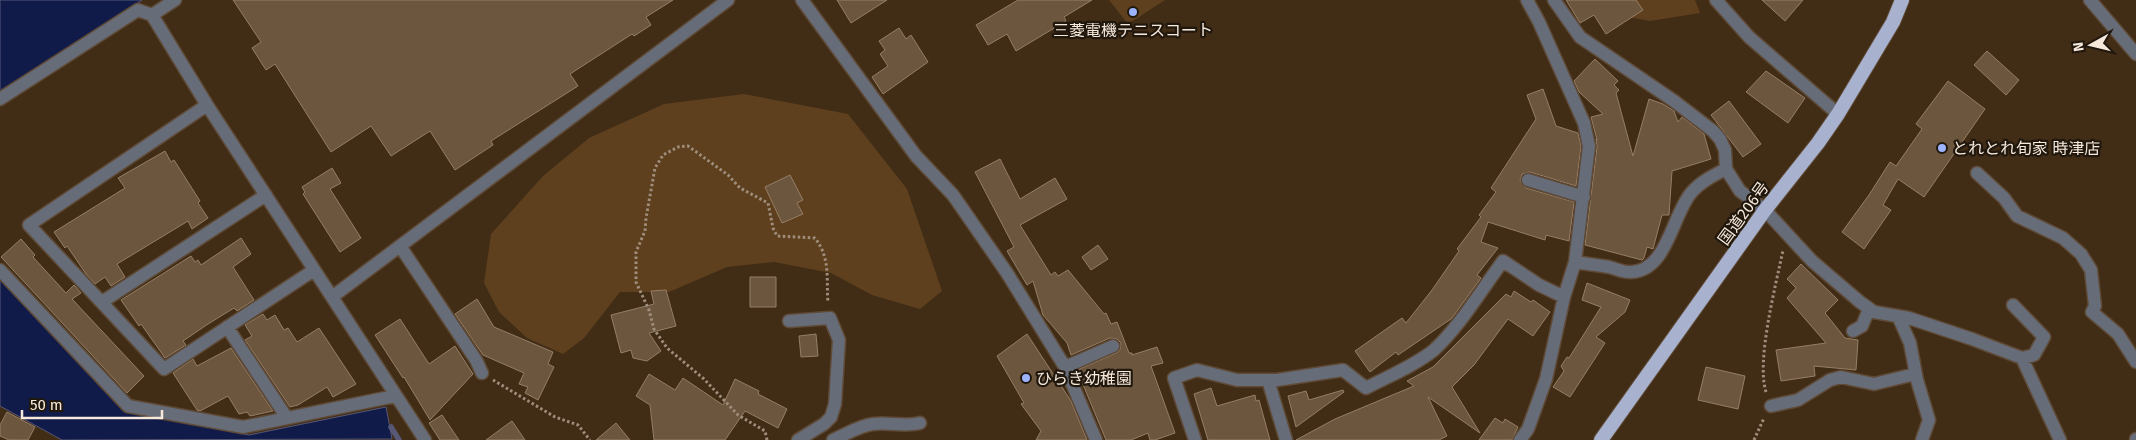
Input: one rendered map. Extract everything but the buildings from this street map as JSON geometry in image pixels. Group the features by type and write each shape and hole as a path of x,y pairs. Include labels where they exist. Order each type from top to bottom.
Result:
{"highway":[{"name":"国道206号","path":"1601,440 1765,210 1818,144 1893,22 1902,0"}],"street":[{"path":"152,15 175,0"},
{"path":"332,297 728,0"},
{"path":"802,0 916,156 953,195 1008,273 1065,367 1096,440"},
{"path":"1520,440 1528,429 1546,379 1564,297 1575,262 1589,146 1584,123 1539,22 1527,0"},
{"path":"1554,0 1580,37 1674,101 1713,131 1720,139 1724,150 1726,169 1740,191 1765,210 1812,261 1869,309 1972,339 2022,358 2034,355 2044,337 2014,305"},
{"path":"1716,0 1749,37 1838,114"},
{"path":"2090,0 2136,54"},
{"path":"0,98 138,10 152,15 207,105 425,440"},
{"path":"207,105 29,225 164,369 314,270"},
{"path":"1575,262 1609,267 1624,272 1644,270 1651,266 1660,254 1692,191 1726,169"},
{"path":"1977,173 2004,198 2017,216 2063,238 2081,254 2091,270 2095,306 2092,312 2118,334 2136,362"},
{"path":"1528,180 1584,197"},
{"path":"102,302 266,195"},
{"path":"400,246 476,360 482,373"},
{"path":"1195,440 1174,378 1197,370 1237,380 1268,380 1307,377 1343,370 1366,388 1415,363 1434,349 1453,328 1503,261 1539,285 1564,297"},
{"path":"0,270 128,406 244,426 395,396"},
{"path":"1853,331 1862,326 1869,309"},
{"path":"1898,316 1910,343 1915,374 1928,420 1922,440"},
{"path":"790,322 830,318 839,340 835,404 830,417 824,424 798,440"},
{"path":"227,327 286,418"},
{"path":"1065,367 1113,346"},
{"path":"2022,358 2060,440"},
{"path":"1770,406 1798,400 1830,380 1841,377 1874,384 1915,374"},
{"path":"1268,380 1286,440"},
{"path":"833,440 859,427 874,424 906,426 920,423"}],"path":[{"path":"768,440 765,431 738,415 704,379 667,348 654,328 649,310 636,282 636,252 645,231 655,168 663,155 678,147 688,146 728,175 740,188 768,203 773,228 777,236 815,238 822,247 828,262 827,287 830,318"},
{"path":"1754,440 1770,406 1762,379 1768,328 1786,233"},
{"path":"482,373 555,417 578,425 590,440"}],"shaded area":[{"path":"0,0 142,0 0,93"},
{"name":"三菱電機テニスコート","path":"1109,0 1165,0 1128,24"},
{"path":"1583,0 1695,0 1700,13 1650,21 1600,12"},
{"path":"744,94 848,114 907,189 942,291 920,309 872,295 831,273 774,262 727,267 669,292 620,292 584,338 563,354 527,338 499,312 484,283 491,234 543,176 589,138 664,104"},
{"path":"0,277 126,411 249,435 386,407 392,439 62,440 0,406"}],"waterway":[{"path":"391,427 399,440"}],"place":[{"name":"三菱電機テニスコート","path":"1133,12"},
{"name":"とれとれ旬家 時津店","path":"1942,148"},
{"name":"ひらき幼稚園","path":"1026,378"}]}
